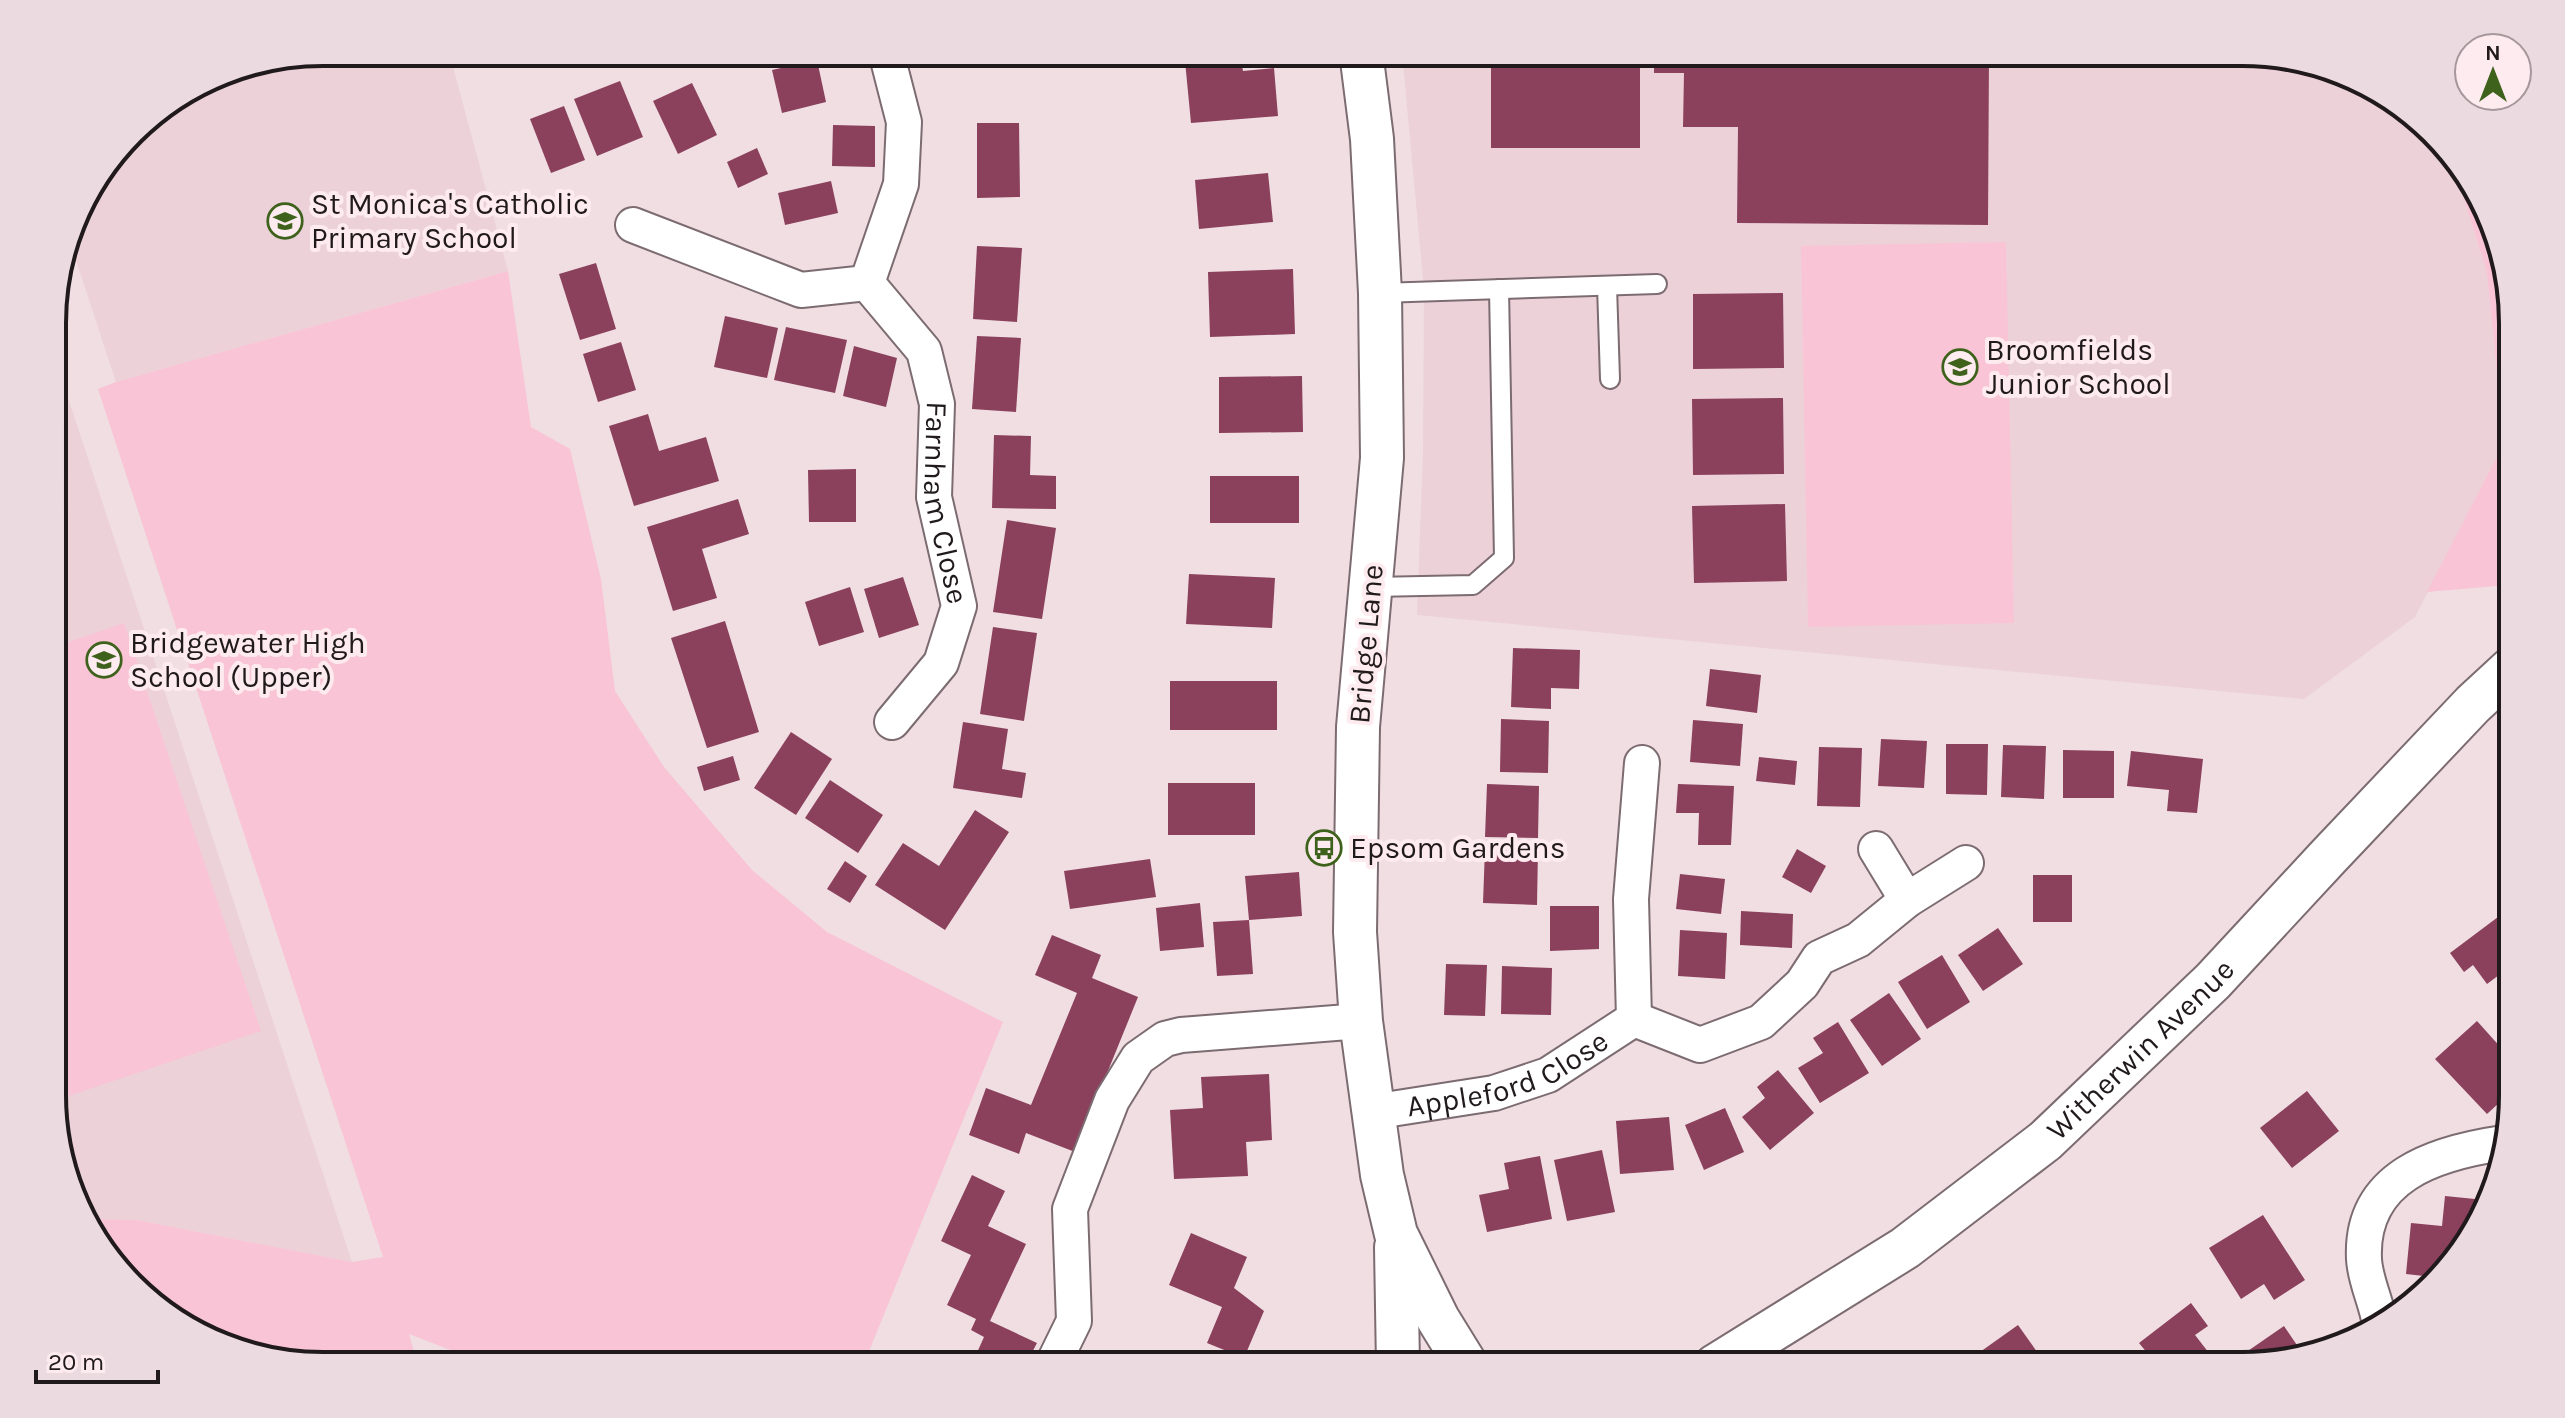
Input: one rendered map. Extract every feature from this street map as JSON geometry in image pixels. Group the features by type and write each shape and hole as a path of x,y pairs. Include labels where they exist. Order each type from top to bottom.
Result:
{"street":[{"path":"633,225 801,290 867,283 901,184 904,122 890,66"},
{"name":"Bridge Lane","path":"1363,66 1372,139 1380,293 1382,458 1358,727 1355,932 1372,1112 1396,1234 1398,1351"},
{"name":"Farnham Close","path":"867,283 924,351 937,404 934,497 959,606 941,663 892,722"},
{"name":"Witherwin Avenue","path":"1739,1351 1905,1248 2045,1141 2213,981 2390,791 2498,681"},
{"name":"Appleford Close","path":"1634,1019 1631,899 1642,763"},
{"path":"1876,849 1907,900"},
{"name":"Appleford Close","path":"1634,1019 1700,1045 1761,1022 1802,984 1819,958 1858,940 1907,900 1966,863"},
{"name":"Appleford Close","path":"1372,1112 1494,1093 1548,1075 1634,1019"},
{"path":"1059,1352 1074,1321 1070,1209 1112,1100 1138,1058 1165,1039 1181,1035 1361,1021"},
{"path":"2377,1313 2364,1261 2366,1225 2383,1191 2409,1171 2446,1156 2493,1145"},
{"name":"Bridge Lane","path":"1396,1234 1438,1319 1458,1351"}],"lane":[{"path":"1380,293 1657,284"},
{"path":"1607,286 1610,379"},
{"path":"1372,587 1473,585 1504,558 1499,289"}],"shaded area":[{"name":"St Monica's Catholic Primary School","path":"323,66 453,66 508,271 116,382 75,258 86,225 109,180 154,130 195,100 241,80 273,71"},
{"name":"Broomfields Junior School","path":"1403,66 2275,68 2308,75 2370,100 2424,141 2461,189 2487,273 2498,383 2498,455 2415,617 2304,699 1417,615 1423,453 1424,290"},
{"path":"2461,189 2479,225 2497,290 2498,383 2487,273"},
{"path":"2006,242 2014,623 1808,627 1801,246"},
{"path":"508,271 531,427 570,449 601,579 615,691 664,767 752,870 827,932 1003,1022 869,1352 456,1352 409,1334 414,1352 290,1350 257,1343 195,1318 141,1277 109,1238 99,1219 137,1220 352,1262 383,1257 98,389"},
{"name":"Bridgewater High School (Upper)","path":"66,392 352,1262 137,1220 99,1219 75,1161 68,1128"},
{"path":"2498,455 2498,586 2427,592"},
{"path":"124,623 261,1031 66,1097 66,1095 66,643"}],"building":[{"path":"790,66 818,66 826,102 782,113 772,70"},
{"path":"1185,66 1242,66 1243,71 1274,68 1278,116 1191,123"},
{"path":"1491,66 1640,66 1640,148 1491,148"},
{"path":"1654,66 1989,66 1988,225 1737,223 1738,127 1683,127 1684,73 1654,73"},
{"path":"620,81 643,137 597,156 574,99"},
{"path":"692,83 717,135 678,154 653,101"},
{"path":"564,106 585,160 551,173 530,119"},
{"path":"977,123 1019,123 1020,197 977,198"},
{"path":"833,125 875,126 875,167 832,166"},
{"path":"757,148 768,174 738,188 727,162"},
{"path":"1268,173 1273,222 1199,229 1195,180"},
{"path":"831,181 838,213 785,225 778,193"},
{"path":"977,246 1022,248 1017,322 973,319"},
{"path":"596,263 616,329 580,340 559,274"},
{"path":"1293,269 1295,334 1210,337 1208,272"},
{"path":"1783,293 1784,368 1693,369 1693,294"},
{"path":"725,316 778,328 767,378 714,367"},
{"path":"786,327 847,340 835,393 774,380"},
{"path":"977,336 1021,338 1016,412 972,409"},
{"path":"621,342 636,390 598,402 583,354"},
{"path":"854,346 897,358 886,407 843,396"},
{"path":"1302,376 1303,432 1219,433 1219,377"},
{"path":"1783,398 1784,474 1693,475 1692,399"},
{"path":"648,414 659,451 706,437 719,481 634,506 609,426"},
{"path":"994,435 1031,436 1030,475 1056,476 1056,509 992,508"},
{"path":"856,469 856,522 809,522 808,470"},
{"path":"1210,476 1299,476 1299,523 1210,523"},
{"path":"738,499 749,534 702,549 717,598 673,611 647,527"},
{"path":"1785,504 1787,581 1694,583 1692,506"},
{"path":"1007,520 1056,528 1042,619 993,612"},
{"path":"1189,574 1275,578 1272,628 1186,624"},
{"path":"903,577 919,625 879,638 864,589"},
{"path":"850,587 864,632 819,646 805,602"},
{"path":"725,621 759,732 707,748 671,638"},
{"path":"993,627 1037,633 1024,721 980,714"},
{"path":"1513,648 1580,650 1579,689 1551,688 1551,709 1511,707"},
{"path":"1710,669 1761,675 1757,713 1706,706"},
{"path":"1170,681 1277,681 1277,730 1170,730"},
{"path":"1501,719 1549,721 1548,773 1500,772"},
{"path":"1693,720 1743,724 1740,766 1690,762"},
{"path":"963,722 1008,729 1002,769 1026,773 1022,798 953,788"},
{"path":"791,732 832,759 796,815 754,788"},
{"path":"1881,739 1927,741 1924,788 1878,786"},
{"path":"1946,744 1988,744 1987,795 1946,794"},
{"path":"2003,745 2046,746 2044,799 2001,797"},
{"path":"1819,747 1862,748 1860,807 1817,806"},
{"path":"2063,750 2114,751 2114,798 2063,798"},
{"path":"2131,751 2203,759 2197,813 2167,811 2169,790 2127,786"},
{"path":"733,756 740,780 704,791 697,767"},
{"path":"1759,757 1797,761 1795,785 1756,781"},
{"path":"830,780 883,815 858,853 805,818"},
{"path":"1168,783 1255,783 1255,835 1168,835"},
{"path":"1487,784 1539,786 1538,838 1485,837"},
{"path":"1678,784 1734,786 1731,845 1698,845 1699,813 1676,813"},
{"path":"975,810 1009,832 945,930 875,885 903,843 939,866"},
{"path":"1485,848 1538,849 1537,905 1483,903"},
{"path":"1797,849 1826,866 1811,893 1782,877"},
{"path":"1150,859 1156,897 1070,909 1064,871"},
{"path":"845,861 867,876 850,903 827,889"},
{"path":"1299,872 1302,916 1249,920 1245,876"},
{"path":"1680,874 1725,879 1721,914 1676,909"},
{"path":"2033,875 2072,875 2072,922 2033,922"},
{"path":"1200,903 1204,947 1160,951 1156,908"},
{"path":"1550,906 1599,906 1599,949 1550,951"},
{"path":"1741,911 1793,914 1792,948 1740,945"},
{"path":"2498,917 2498,976 2487,984 2473,965 2464,972 2450,953"},
{"path":"1249,920 1253,974 1217,976 1213,922"},
{"path":"1998,928 2023,964 1983,991 1958,955"},
{"path":"1680,930 1727,933 1725,979 1678,976"},
{"path":"1052,935 1101,955 1092,978 1138,997 1075,1152 1026,1133 1019,1154 969,1135 986,1088 1031,1105 1077,993 1035,975"},
{"path":"1942,955 1970,1002 1927,1029 1898,982"},
{"path":"1446,964 1487,965 1485,1016 1444,1015"},
{"path":"1502,966 1552,968 1551,1015 1501,1014"},
{"path":"1889,993 1921,1039 1882,1066 1850,1020"},
{"path":"2477,1021 2498,1044 2498,1104 2487,1114 2435,1059"},
{"path":"1838,1022 1869,1073 1820,1103 1798,1068 1823,1053 1813,1038"},
{"path":"1778,1070 1814,1113 1770,1150 1742,1117 1765,1098 1757,1087"},
{"path":"1269,1074 1272,1140 1246,1142 1248,1176 1174,1179 1170,1110 1203,1108 1201,1077"},
{"path":"2307,1091 2339,1131 2292,1168 2260,1128"},
{"path":"1725,1108 1744,1152 1704,1170 1685,1125"},
{"path":"1669,1117 1674,1170 1620,1174 1616,1121"},
{"path":"1602,1150 1615,1212 1567,1221 1554,1160"},
{"path":"1540,1156 1552,1219 1487,1232 1479,1195 1509,1189 1504,1163"},
{"path":"972,1175 1005,1191 988,1226 1026,1244 990,1321 1037,1343 1032,1352 977,1352 984,1337 971,1330 976,1319 947,1305 971,1255 941,1241"},
{"path":"2445,1196 2475,1199 2456,1238 2435,1264 2423,1276 2406,1274 2411,1223 2442,1226"},
{"path":"2263,1215 2305,1280 2274,1300 2264,1284 2241,1299 2209,1248"},
{"path":"1191,1233 1247,1257 1234,1288 1264,1311 1247,1352 1228,1352 1207,1343 1222,1307 1169,1285"},
{"path":"2191,1303 2208,1326 2195,1335 2207,1351 2146,1351 2139,1343"},
{"path":"2018,1325 2036,1351 1981,1351"},
{"path":"2284,1326 2297,1346 2259,1351 2248,1351"}],"place":[{"name":"St Monica's Catholic Primary School","path":"285,221"},
{"name":"Broomfields Junior School","path":"1960,367"},
{"name":"Bridgewater High School (Upper)","path":"104,660"},
{"name":"Epsom Gardens","path":"1324,848"}]}
